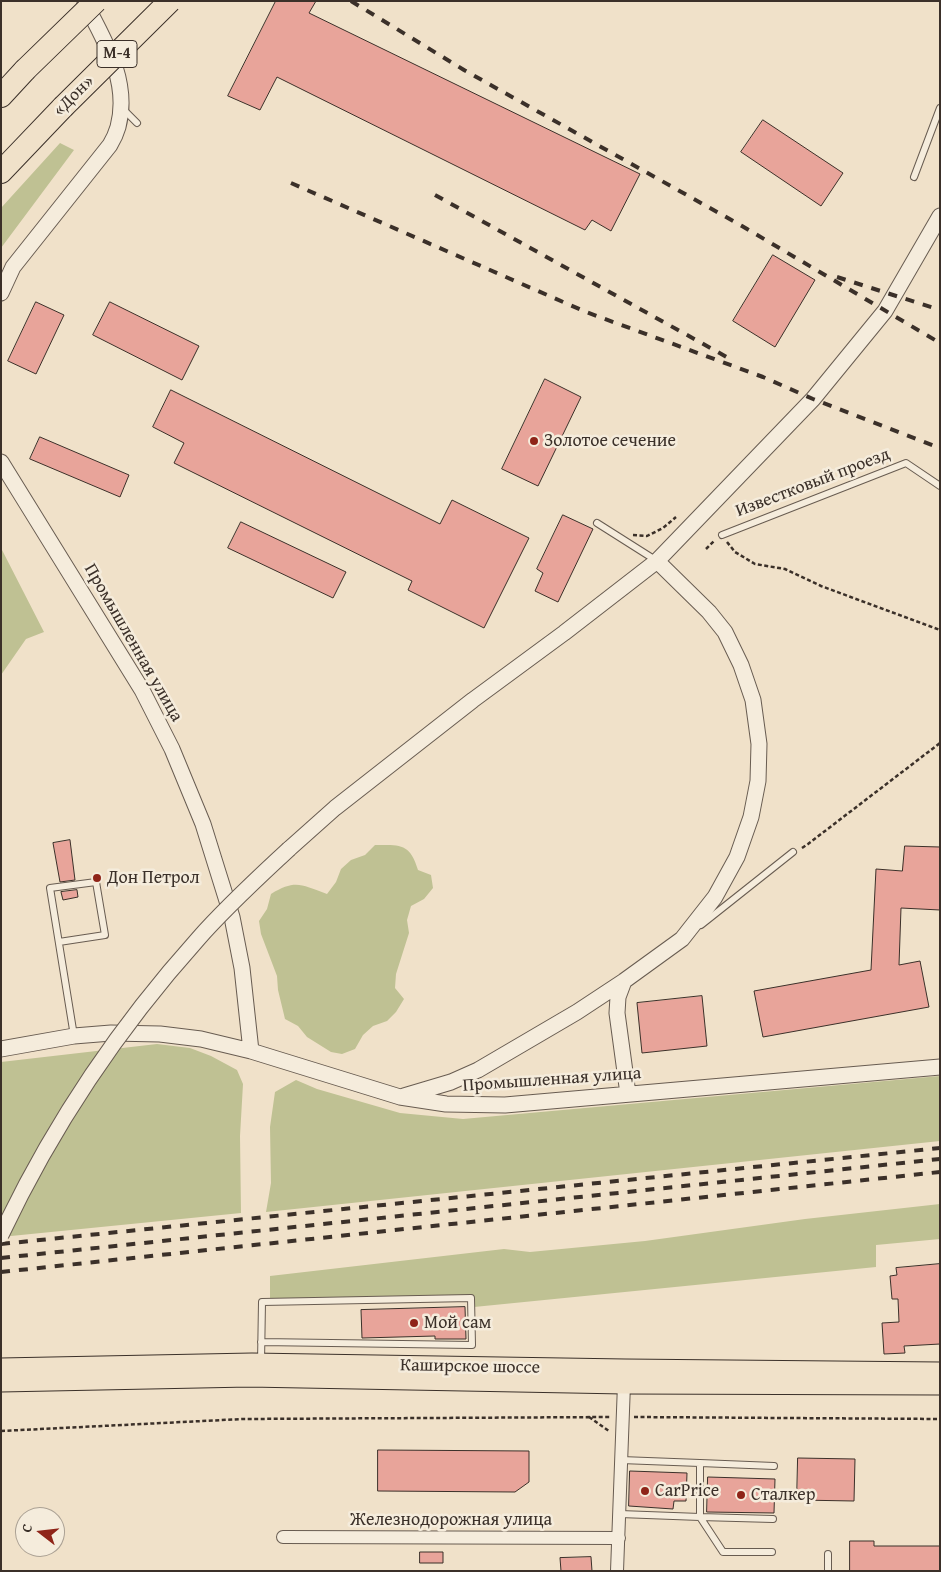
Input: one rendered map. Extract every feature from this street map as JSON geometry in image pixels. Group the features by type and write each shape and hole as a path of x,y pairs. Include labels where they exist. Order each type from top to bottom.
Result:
{"highway":[{"path":"1,96 96,1"},
{"name":"«Дон»","path":"1,172 63,107 170,1"}],"main road":[{"name":"Каширское шоссе","path":"1,1368 261,1363 940,1372"},
{"name":"Каширское шоссе","path":"1,1382 249,1377 624,1384 940,1385"}],"street":[{"path":"1,293 13,266 110,146 118,127 120,106 119,80 110,51 84,1"},
{"path":"1,1234 53,1138 98,1067 132,1019 204,932 234,900 335,808 657,560 813,399 885,311 940,216"},
{"name":"Промышленная улица","path":"1,462 142,690 172,749 203,824 232,917 242,968 251,1051 400,1097 464,1106 505,1105 940,1067"},
{"path":"400,1097 451,1082 478,1070 577,1012 682,940 715,897 737,857 752,817 758,781 759,744 753,700 742,665 725,632 709,612 657,560"},
{"path":"624,981 618,997 617,1013 628,1094"},
{"path":"1,1049 74,1036 111,1033 160,1034 201,1039 251,1051"},
{"path":"617,1571 624,1384"},
{"name":"Железнодорожная улица","path":"283,1537 619,1538"}],"lane":[{"path":"120,106 137,124"},
{"path":"914,177 940,108"},
{"name":"Известковый проезд","path":"722,535 906,463 940,486"},
{"path":"597,523 657,560"},
{"path":"682,940 793,852"},
{"path":"59,942 105,935 96,882 50,888 74,1036"},
{"path":"261,1342 472,1345 471,1298 262,1302 261,1342 261,1363"},
{"path":"621,1460 774,1466"},
{"path":"700,1463 700,1517 723,1552 772,1552"},
{"path":"620,1514 774,1519"},
{"path":"828,1554 828,1571"}],"path":[{"path":"623,539 634,534 647,536 663,528 676,517"},
{"path":"722,535 735,552 755,564 785,569 821,586 940,630"},
{"path":"793,852 808,844 940,742"},
{"path":"588,1417 610,1431"},
{"path":"1,1431 243,1419 623,1417 940,1420"}],"green space":[{"path":"60,143 74,150 1,248 1,208"},
{"path":"1,548 44,632 26,639 1,675"},
{"path":"375,845 403,847 415,861 418,870 431,875 433,888 424,899 411,906 407,920 409,933 396,974 395,988 404,999 396,1012 387,1021 373,1026 363,1035 355,1049 342,1054 331,1052 307,1037 298,1026 285,1019 278,990 277,976 261,934 259,921 267,909 271,894 287,886 299,885 327,894 336,882 341,869 351,860 365,855"},
{"path":"157,1044 190,1048 211,1056 237,1070 243,1084 240,1136 241,1213 1,1237 1,1062"},
{"path":"940,1076 940,1141 266,1212 271,1183 270,1127 275,1092 296,1080 317,1089 400,1113 463,1119"},
{"path":"940,1204 940,1239 876,1245 876,1267 474,1307 473,1296 270,1299 270,1276 504,1249 530,1252 645,1241 805,1219"}],"building":[{"path":"276,1 316,1 309,13 640,174 611,231 592,220 585,230 277,77 260,110 228,96"},
{"path":"763,120 843,173 821,206 741,152"},
{"path":"773,255 815,280 775,347 733,321"},
{"path":"36,302 64,315 36,374 8,361"},
{"path":"110,302 199,346 182,380 93,335"},
{"path":"545,379 581,397 538,486 502,469"},
{"path":"171,390 440,524 452,500 529,538 484,628 408,590 412,581 174,463 184,443 153,427"},
{"path":"40,437 129,475 120,497 30,459"},
{"path":"563,515 593,529 558,602 535,591 543,573 537,569"},
{"path":"241,522 346,572 333,598 228,548"},
{"path":"70,840 75,880 60,882 53,843"},
{"path":"905,846 940,847 940,910 901,908 899,965 920,961 929,1007 763,1037 754,991 871,970 876,869 902,871"},
{"path":"77,890 78,897 63,900 61,892"},
{"path":"702,996 707,1046 642,1053 637,1003"},
{"path":"940,1264 940,1344 904,1346 905,1353 884,1354 882,1323 899,1322 898,1299 892,1299 890,1276 897,1275 896,1268"},
{"name":"Мой сам","path":"465,1307 466,1339 435,1339 435,1336 362,1338 361,1310"},
{"path":"378,1450 529,1451 529,1482 515,1492 378,1491"},
{"path":"798,1458 855,1459 854,1501 797,1500"},
{"path":"630,1471 687,1473 686,1501 674,1501 673,1509 629,1506"},
{"name":"Сталкер","path":"708,1477 775,1479 774,1513 707,1512"},
{"path":"850,1541 874,1541 874,1546 940,1546 940,1571 850,1571"},
{"path":"420,1552 443,1552 443,1563 420,1563"},
{"path":"591,1557 592,1571 561,1571 560,1558"}],"railway":[{"path":"351,1 464,70 742,226 940,343"},
{"path":"291,183 586,312 763,377 813,399 940,448"},
{"path":"435,195 732,360"},
{"path":"837,277 940,310"},
{"path":"1,1244 940,1148"},
{"path":"1,1258 940,1159"},
{"path":"1,1272 940,1172"}],"place":[{"name":"Золотое сечение","path":"534,441"},
{"name":"Дон Петрол","path":"97,878"},
{"name":"Мой сам","path":"414,1323"},
{"name":"CarPrice","path":"645,1491"},
{"name":"Сталкер","path":"741,1495"}]}
